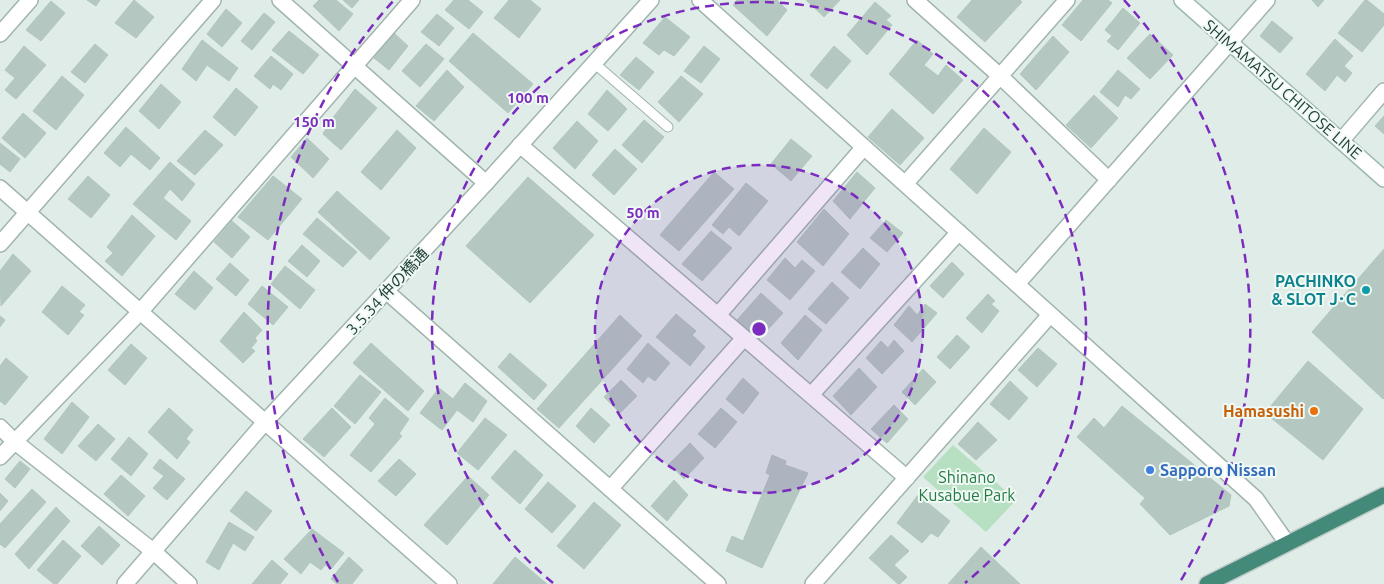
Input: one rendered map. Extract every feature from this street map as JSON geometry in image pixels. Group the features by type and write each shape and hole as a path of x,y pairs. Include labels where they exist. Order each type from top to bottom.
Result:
{"highway":[{"path":"1207,584 1384,495"}],"street":[{"path":"0,34 30,0"},
{"path":"0,244 213,0"},
{"path":"280,0 486,183"},
{"path":"0,457 140,312 412,0"},
{"name":"3.5.34 仲の橋通","path":"125,584 265,422 520,146 651,0"},
{"path":"700,0 1256,499 1287,544"},
{"path":"915,0 1000,76 1109,180"},
{"path":"905,184 1067,0"},
{"name":"SHIMAMATSU CHITOSE LINE","path":"1182,0 1384,179"},
{"path":"1017,284 1267,0"},
{"path":"1340,140 1384,92"},
{"path":"520,146 907,478"},
{"path":"718,315 864,147"},
{"path":"0,188 449,584"},
{"path":"811,395 958,232"},
{"path":"386,291 718,584"},
{"path":"813,584 1050,315"},
{"path":"610,489 744,338"},
{"path":"0,427 14,441 154,551 189,584"}],"lane":[{"path":"594,63 668,127"}],"green space":[{"name":"Shinano Kusabue Park","path":"953,445 1016,500 986,532 923,477"}],"building":[{"path":"87,0 100,0 96,6"},
{"path":"134,0 154,17 136,38 115,23"},
{"path":"319,0 336,0 353,14 339,31 313,6"},
{"path":"343,0 359,0 352,8"},
{"path":"454,0 468,0 483,12 469,29 445,10"},
{"path":"509,0 530,0 541,9 519,38 494,18"},
{"path":"737,0 777,0 787,10 767,36 733,5"},
{"path":"806,0 840,0 824,17"},
{"path":"972,0 1020,0 1022,2 985,42 957,17"},
{"path":"1083,0 1108,0 1112,3 1081,41 1062,25"},
{"path":"1312,0 1324,0 1318,7"},
{"path":"1365,0 1384,14 1384,25 1362,52 1338,33"},
{"path":"51,1 65,13 41,41 26,30"},
{"path":"875,2 891,16 886,20 892,25 867,55 847,35"},
{"path":"1123,8 1140,23 1118,50 1107,41 1112,36 1105,30"},
{"path":"226,9 242,23 222,47 207,34"},
{"path":"264,13 275,22 252,50 241,41"},
{"path":"437,14 454,28 439,46 421,32"},
{"path":"665,17 690,37 674,56 664,50 659,55 643,43"},
{"path":"1272,21 1293,38 1280,53 1260,36"},
{"path":"289,31 319,55 303,74 272,50"},
{"path":"394,33 408,46 389,70 374,58"},
{"path":"473,33 533,84 508,113 449,61"},
{"path":"1150,34 1173,55 1150,79 1127,58"},
{"path":"1053,36 1069,52 1036,90 1020,74"},
{"path":"1335,39 1353,56 1344,66 1352,73 1345,82 1337,75 1325,91 1306,74"},
{"path":"202,40 238,68 229,81 207,65 196,81 182,69"},
{"path":"917,40 933,54 924,65 938,76 946,65 963,80 933,114 889,74"},
{"path":"95,44 108,55 85,83 71,72"},
{"path":"426,44 444,59 420,87 402,71"},
{"path":"24,46 46,65 16,99 5,90 15,78 5,70"},
{"path":"704,46 720,59 701,83 684,71"},
{"path":"834,46 851,61 827,89 810,75"},
{"path":"271,56 293,74 281,90 273,84 270,89 254,76"},
{"path":"636,57 654,72 639,90 620,75"},
{"path":"447,70 464,87 434,121 416,106"},
{"path":"1118,70 1140,89 1131,99 1125,95 1118,107 1100,92"},
{"path":"62,76 84,95 56,130 33,111"},
{"path":"681,76 703,94 679,122 658,102"},
{"path":"161,84 181,102 159,129 139,111"},
{"path":"236,88 258,107 235,136 213,117"},
{"path":"355,89 377,108 341,150 323,134"},
{"path":"607,90 627,109 608,131 588,114"},
{"path":"1094,95 1118,118 1091,148 1066,125"},
{"path":"892,109 924,138 900,165 868,137"},
{"path":"23,113 46,133 25,158 2,138"},
{"path":"1384,116 1384,134 1375,126"},
{"path":"644,120 664,137 642,163 622,145"},
{"path":"577,121 598,141 575,169 553,148"},
{"path":"126,127 160,158 150,170 131,154 120,167 104,153"},
{"path":"984,128 1011,152 977,194 950,169"},
{"path":"205,130 223,145 195,175 177,161"},
{"path":"397,130 416,148 381,190 361,172"},
{"path":"307,138 329,159 313,178 291,157"},
{"path":"791,139 812,156 791,181 771,164"},
{"path":"0,143 20,159 10,172 0,164"},
{"path":"615,149 637,169 614,195 592,175"},
{"path":"170,162 195,184 182,201 170,189 163,198 191,221 176,240 133,204"},
{"path":"714,172 734,189 679,251 660,235"},
{"path":"857,172 875,188 850,219 833,201"},
{"path":"88,176 110,195 91,218 68,199"},
{"path":"273,176 302,199 268,240 238,217"},
{"path":"528,177 594,235 530,303 466,246"},
{"path":"746,183 768,201 739,236 729,227 723,234 712,225"},
{"path":"337,191 390,238 370,260 318,212"},
{"path":"824,209 849,234 823,266 797,242"},
{"path":"132,215 155,236 122,276 105,261 113,253 107,247"},
{"path":"317,218 357,252 343,267 303,234"},
{"path":"886,220 903,233 887,252 870,238"},
{"path":"232,221 250,237 232,258 214,242"},
{"path":"711,231 732,248 702,281 682,264"},
{"path":"302,245 320,261 307,277 288,261"},
{"path":"863,248 880,264 860,289 841,272"},
{"name":"PACHINKO & SLOT J･C","path":"1384,249 1384,398 1383,399 1312,332"},
{"path":"13,254 31,271 1,306 0,271"},
{"path":"785,258 795,268 802,260 815,271 790,300 767,280"},
{"path":"952,262 964,274 943,298 930,286"},
{"path":"230,263 249,280 236,296 216,279"},
{"path":"285,266 315,290 300,309 271,284"},
{"path":"194,271 213,288 195,310 175,294"},
{"path":"832,282 849,298 826,324 808,309"},
{"path":"62,286 85,305 79,312 84,315 68,335 42,312"},
{"path":"262,286 288,307 273,325 248,304"},
{"path":"761,293 783,313 759,339 737,320"},
{"path":"988,294 995,301 991,304 999,311 982,333 966,318"},
{"path":"925,304 937,313 912,342 894,325 909,306 917,315"},
{"path":"244,312 262,330 255,338 257,341 251,348 255,351 243,363 220,341"},
{"path":"676,314 696,331 692,335 705,347 690,366 656,337"},
{"path":"620,315 642,336 559,428 537,409"},
{"path":"805,315 822,330 798,360 781,343"},
{"path":"0,316 5,320 0,327"},
{"path":"957,335 970,347 950,369 937,357"},
{"path":"894,340 904,351 882,374 866,358 881,341 888,348"},
{"path":"371,343 424,391 408,411 353,363"},
{"path":"648,343 670,363 655,381 648,376 643,383 627,369"},
{"path":"131,344 147,358 125,385 108,370"},
{"path":"1038,348 1057,364 1037,387 1018,370"},
{"path":"510,353 547,385 534,400 498,367"},
{"path":"6,358 28,377 5,405 0,401 0,366"},
{"path":"1308,361 1363,409 1323,460 1265,413"},
{"path":"859,368 877,387 851,415 833,396"},
{"path":"923,369 936,382 915,405 902,392"},
{"path":"360,375 381,392 355,424 334,406"},
{"path":"743,378 759,393 743,414 726,399"},
{"path":"621,380 637,396 620,413 604,397"},
{"path":"1010,381 1028,398 1009,420 990,404"},
{"path":"465,383 487,401 473,422 457,410 442,430 420,413 439,388 453,399"},
{"path":"385,398 409,419 399,434 402,436 371,472 350,455 375,424 369,418"},
{"path":"72,402 89,417 62,454 44,439"},
{"path":"894,405 908,419 887,443 871,429"},
{"path":"1122,406 1231,495 1229,506 1170,535 1140,504 1145,498 1077,437 1094,418 1104,428"},
{"path":"169,408 193,430 186,439 190,442 177,459 148,432"},
{"path":"332,408 351,427 324,457 303,439"},
{"path":"591,408 610,425 594,443 576,426"},
{"path":"721,408 737,422 715,448 698,434"},
{"path":"485,418 507,435 478,470 457,453"},
{"path":"978,422 997,440 976,460 958,444"},
{"path":"98,424 115,439 96,461 78,446"},
{"path":"129,437 148,454 131,476 111,459"},
{"path":"690,443 704,458 684,479 669,464"},
{"path":"515,450 543,475 520,504 491,478"},
{"path":"772,455 786,461 785,465 808,473 762,568 726,551 732,536 743,541 770,475 766,473"},
{"path":"160,459 185,479 167,500 153,488 164,476 153,468"},
{"path":"399,459 416,474 396,496 378,481"},
{"path":"20,461 30,469 15,488 5,479"},
{"path":"121,475 145,496 128,516 104,494"},
{"path":"468,476 489,495 447,545 424,525"},
{"path":"674,480 688,495 667,521 651,506"},
{"path":"548,482 576,506 552,533 525,509"},
{"path":"32,489 46,502 5,548 0,544 0,524"},
{"path":"246,491 272,511 256,531 230,511"},
{"path":"0,493 8,501 0,511"},
{"path":"918,495 950,521 938,537 931,533 922,543 897,523"},
{"path":"594,502 621,525 584,569 557,546"},
{"path":"56,507 70,521 29,569 15,554"},
{"path":"229,522 254,537 245,551 233,543 219,570 206,562"},
{"path":"99,526 120,545 102,565 81,546"},
{"path":"312,529 344,553 331,569 325,565 321,570 310,562 301,574 284,559"},
{"path":"891,535 909,551 894,565 907,577 900,584 869,558"},
{"path":"63,540 81,556 57,584 54,584 37,570"},
{"path":"981,547 1020,584 948,584"},
{"path":"349,557 363,570 352,584 337,584 331,579"},
{"path":"515,557 547,584 493,584"},
{"path":"272,560 288,574 280,584 252,584"}],"place":[{"name":"PACHINKO & SLOT J･C","path":"1366,290"},
{"name":"Hamasushi","path":"1314,411"},
{"name":"Sapporo Nissan","path":"1150,470"}]}
